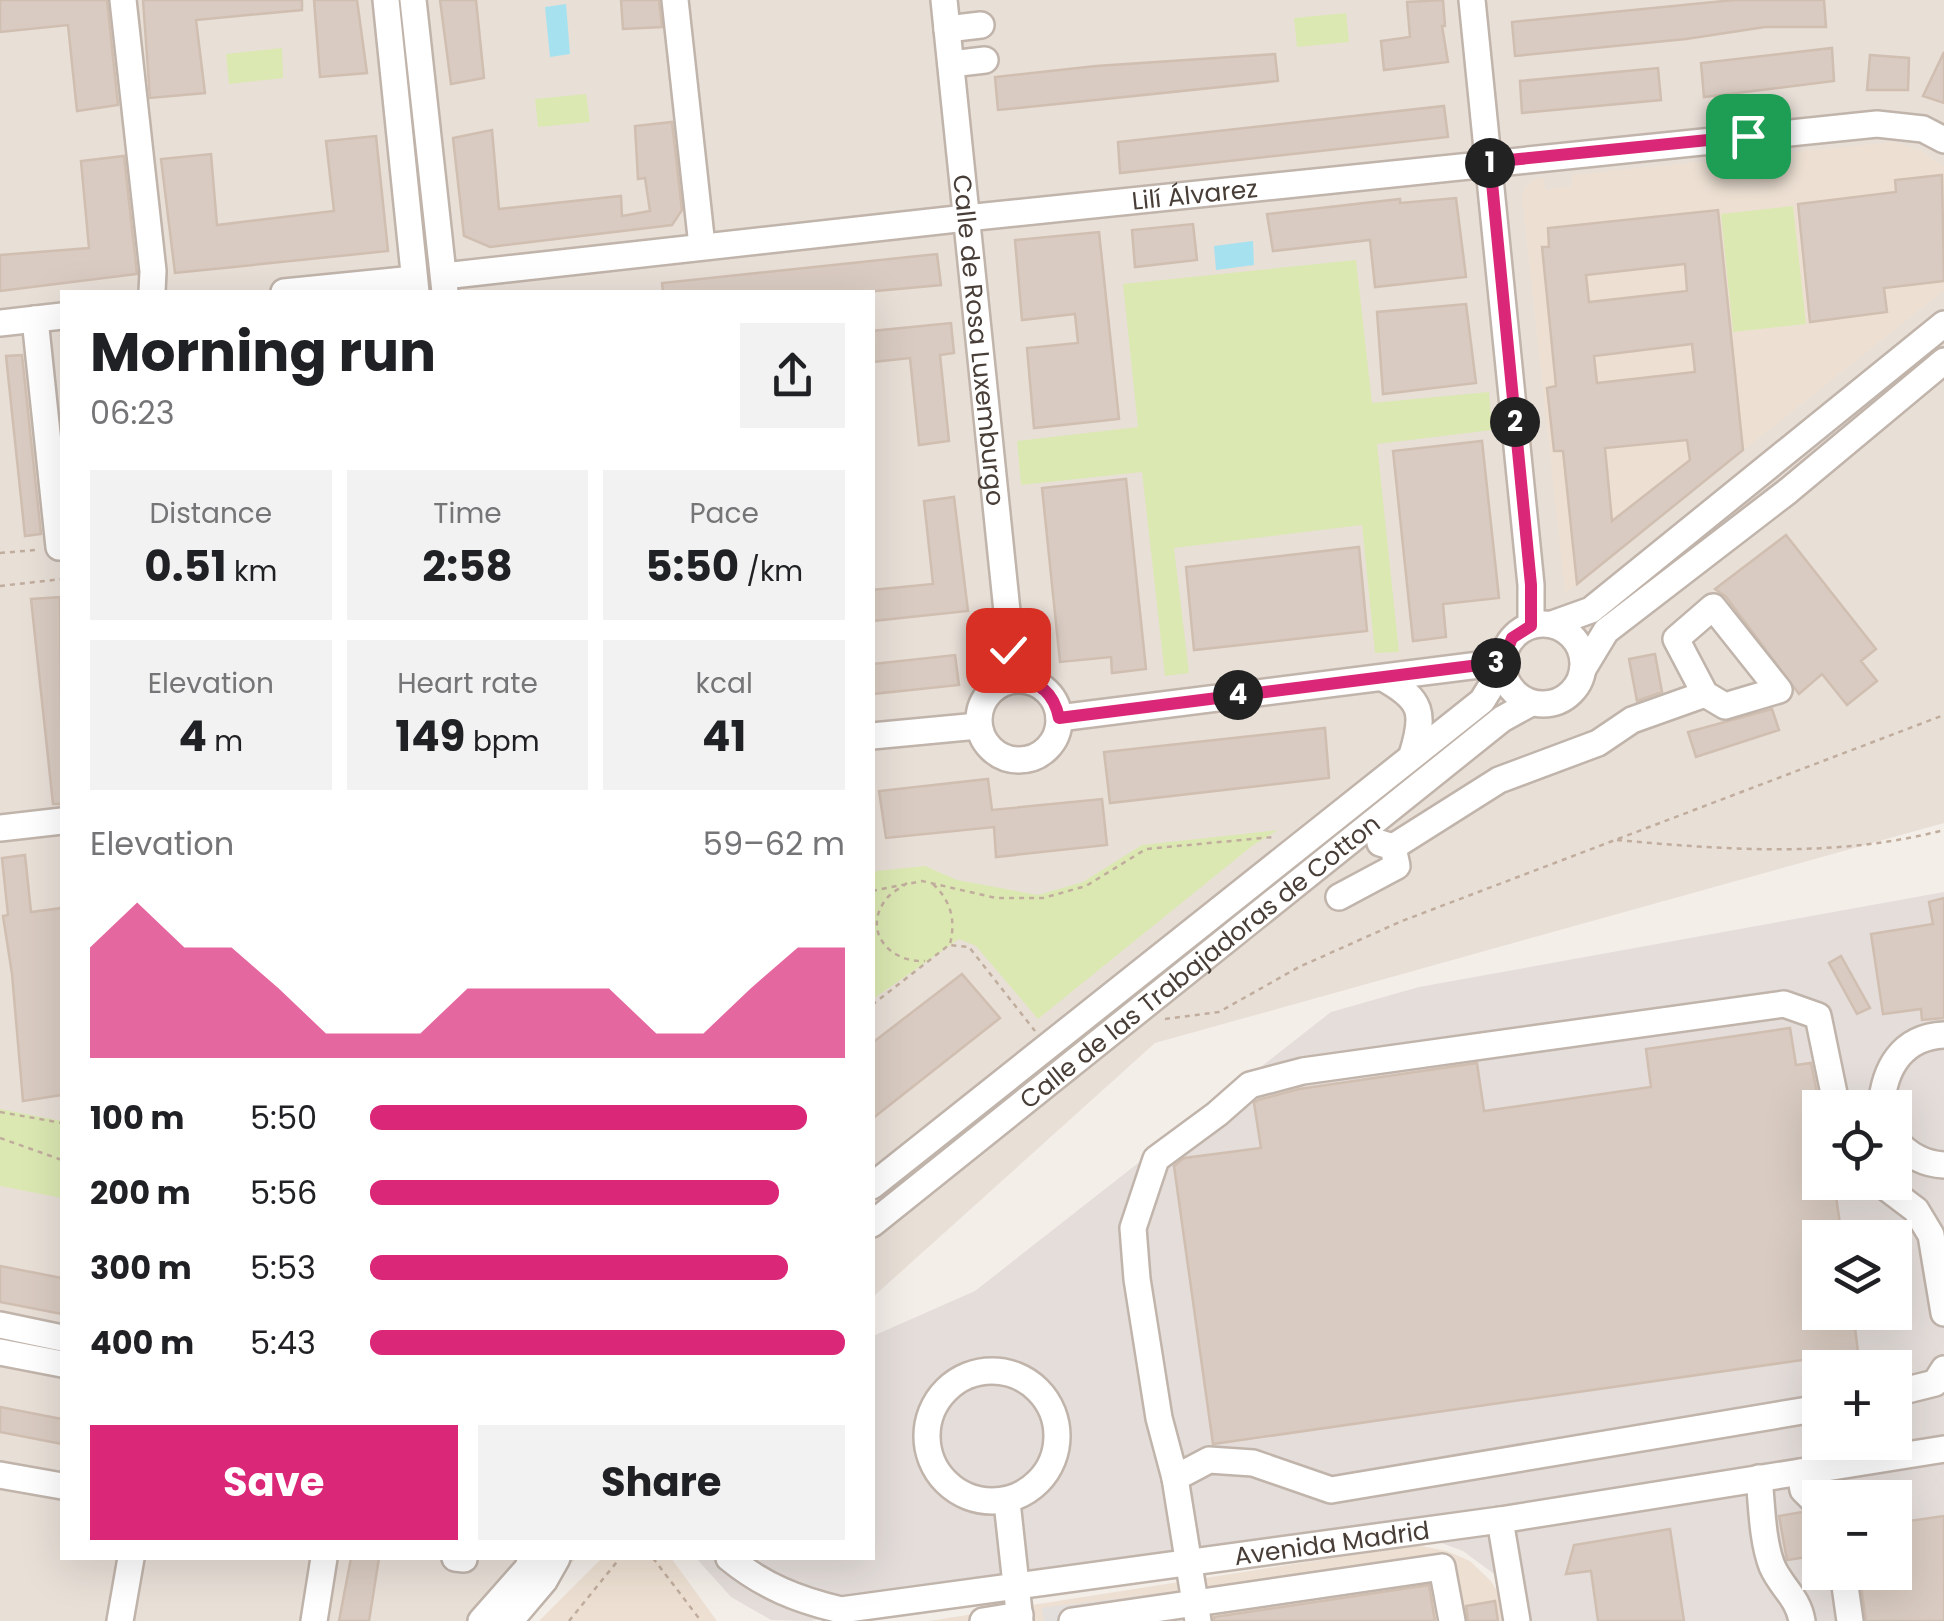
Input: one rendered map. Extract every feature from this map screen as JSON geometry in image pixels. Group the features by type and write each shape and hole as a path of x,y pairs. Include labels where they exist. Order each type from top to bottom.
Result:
{"street":[{"path":"123,0 152,290"},
{"path":"328,290 415,286 386,0"},
{"path":"413,0 445,284"},
{"path":"675,0 702,246"},
{"name":"Calle de Rosa Luxemburgo","path":"944,0 1014,680"},
{"path":"1472,0 1531,585 1541,625"},
{"path":"947,28 981,25"},
{"path":"950,64 985,60"},
{"name":"Lilí Álvarez","path":"445,284 702,246 1877,124 1924,129 1944,140"},
{"path":"0,323 60,316"},
{"path":"35,319 59,547"},
{"path":"1944,324 1591,610 1512,638 1503,665 1509,686 1531,703 1554,704 1565,698 1581,680 1606,631 1788,490 1944,361"},
{"path":"1541,625 1572,636 1579,646 1584,669"},
{"path":"1059,718 1503,665"},
{"name":"Calle de las Trabajadoras de Cotton","path":"875,1184 1482,701 1503,665"},
{"path":"1383,678 1406,691 1420,710 1412,755"},
{"path":"1014,680 1040,685 1056,704 1059,718 1049,747 1025,760 1007,759 994,752 978,726 980,708 988,693 1014,680"},
{"path":"1393,847 1499,780 1598,743 1632,720 1705,694"},
{"name":"Calle de las Trabajadoras de Cotton","path":"875,1222 1502,719 1531,703"},
{"path":"875,736 978,726"},
{"path":"0,828 60,821"},
{"path":"1356,835 1393,847"},
{"path":"1339,897 1397,866 1393,847"},
{"path":"1197,1613 1136,1279 1133,1228 1156,1159 1250,1085 1304,1071 1784,1004 1818,1016 1833,1090"},
{"path":"1883,1090 1895,1060 1914,1044 1944,1036"},
{"path":"1912,1156 1944,1166"},
{"path":"1903,1200 1916,1210 1931,1234 1944,1313"},
{"path":"0,1325 60,1338"},
{"path":"0,1352 60,1364"},
{"path":"1912,1388 1935,1382 1944,1369"},
{"path":"976,1371 1011,1372 1040,1390 1057,1421 1056,1456 1038,1486 1007,1502 972,1500 943,1482 927,1452 928,1417 946,1387 976,1371"},
{"path":"1175,1478 1210,1460 1254,1463 1330,1490 1802,1411"},
{"name":"Avenida Madrid","path":"732,1560 758,1581 802,1601 841,1610 1500,1520 1944,1449"},
{"path":"1800,1472 1802,1484"},
{"path":"0,1476 60,1486"},
{"path":"1759,1478 1770,1561 1779,1580 1794,1596 1802,1621"},
{"path":"983,1621 1020,1618 1007,1502"},
{"path":"1500,1520 1517,1621"},
{"path":"120,1621 131,1560"},
{"path":"314,1621 324,1560"},
{"path":"480,1621 531,1560"},
{"path":"510,1621 544,1581 556,1560"},
{"path":"1072,1621 1197,1613 1442,1567 1452,1621"},
{"path":"1845,1590 1850,1621"}],"path":[{"path":"0,554 59,547"},
{"path":"0,586 60,579"},
{"path":"1152,1021 1219,1012 1299,967 1402,921 1944,715"},
{"path":"1613,840 1727,850 1820,849 1944,830"},
{"path":"875,890 908,882 996,898 1042,898 1086,886 1146,850 1276,837"},
{"path":"908,882 888,897 882,908 880,939 890,954 903,960 929,961"},
{"path":"875,1002 949,945 953,916 942,892 933,884"},
{"path":"949,945 968,947 1048,1046"},
{"path":"0,1112 60,1123"},
{"path":"0,1138 60,1159"},
{"path":"568,1621 618,1560"},
{"path":"655,1560 701,1621"}],"shaded area":[{"path":"0,0 1944,0 1944,823 1155,1043 875,1295 875,290 60,290 60,1560 575,1560 501,1621 0,1621"},
{"path":"1893,142 1920,150 1944,167 1944,290 1565,593 1522,198 1525,187 1543,178 1546,190 1572,186 1572,175"},
{"path":"1944,892 1944,1621 1516,1621 1509,1585 1463,1551 1425,1537 809,1621 771,1620 731,1597 698,1560 875,1560 875,1335 975,1291 1331,1012 1419,987"},
{"path":"1416,1545 1447,1551 1470,1561 1491,1581 1504,1602 1507,1621 929,1621"},
{"path":"600,1560 672,1560 717,1621 539,1621"},
{"path":"1203,1588 1209,1621 1044,1621 1042,1608"}],"green space":[{"path":"1346,13 1349,42 1297,47 1294,18"},
{"path":"282,48 283,78 229,84 226,54"},
{"path":"586,94 590,122 538,127 535,99"},
{"path":"1793,206 1806,324 1733,332 1721,214"},
{"path":"1356,260 1372,403 1489,392 1492,430 1377,444 1399,652 1375,653 1362,525 1174,548 1189,673 1165,676 1142,472 1021,485 1017,441 1138,427 1123,284"},
{"path":"1278,830 1252,846 1038,1019 976,946 959,939 875,998 876,871 925,866 957,880 1038,895 1083,882 1142,845"},
{"path":"0,1109 60,1121 60,1198 0,1186"}],"water":[{"path":"566,4 570,54 550,57 545,7"},
{"path":"1253,241 1254,265 1216,270 1214,246"}],"building":[{"path":"0,0 107,0 118,105 77,111 68,25 0,32"},
{"path":"143,0 302,0 302,10 196,20 205,93 150,98"},
{"path":"314,0 357,0 367,73 320,77"},
{"path":"440,0 476,0 484,78 451,84"},
{"path":"621,0 659,0 662,27 623,29"},
{"path":"1443,0 1442,26 1448,62 1384,70 1381,41 1410,37 1407,2"},
{"path":"1734,0 1824,0 1826,27 1765,27 1515,56 1512,22"},
{"path":"1832,48 1834,81 1704,97 1701,63"},
{"path":"1944,52 1944,103 1923,96"},
{"path":"1275,54 1278,81 998,110 995,77"},
{"path":"1870,55 1909,58 1908,90 1867,90"},
{"path":"1658,68 1661,100 1522,113 1520,81"},
{"path":"1444,106 1448,137 1120,173 1118,142"},
{"path":"672,122 682,210 672,225 490,247 464,236 453,138 492,130 499,209 621,196 622,216 650,211 645,178 638,179 635,126"},
{"path":"376,136 388,251 175,273 161,159 211,154 217,225 334,211 326,141"},
{"path":"124,156 137,274 0,291 0,255 89,248 81,161"},
{"path":"1942,175 1944,281 1884,288 1887,312 1810,322 1798,204 1896,192 1895,180"},
{"path":"1456,198 1466,277 1375,287 1370,240 1273,251 1267,214 1400,199 1400,203"},
{"path":"1718,210 1743,450 1577,584 1563,451 1554,451 1547,388 1556,386 1542,247 1549,247 1548,228","holes":["1685,264 1687,291 1589,302 1586,275","1692,344 1695,372 1597,383 1594,356","1687,440 1690,460 1612,521 1605,448"]},
{"path":"1193,224 1197,260 1135,267 1132,230"},
{"path":"1099,232 1119,419 1034,428 1027,348 1078,343 1075,314 1022,320 1015,240"},
{"path":"937,254 941,285 875,291 663,290 662,283"},
{"path":"1466,304 1476,383 1383,394 1377,312"},
{"path":"951,323 954,353 940,355 949,441 919,445 910,358 875,362 875,331"},
{"path":"22,355 41,534 25,536 6,356"},
{"path":"1482,441 1499,598 1443,604 1446,637 1413,641 1393,451"},
{"path":"1126,479 1146,669 1112,673 1111,657 1060,662 1042,488"},
{"path":"954,497 968,611 875,621 875,590 933,584 924,501"},
{"path":"1786,535 1876,649 1861,661 1877,681 1847,705 1822,674 1799,694 1726,597 1715,589"},
{"path":"1359,547 1367,631 1194,650 1186,567"},
{"path":"60,597 60,804 53,804 31,599"},
{"path":"1655,654 1662,692 1637,701 1629,659"},
{"path":"955,655 959,685 875,694 875,664"},
{"path":"1772,709 1779,730 1696,757 1688,732"},
{"path":"1325,728 1329,778 1110,803 1104,752"},
{"path":"988,779 992,810 1102,799 1107,845 996,857 994,827 886,838 879,791"},
{"path":"25,855 31,912 60,908 60,1095 23,1101 3,916 8,915 2,858"},
{"path":"1944,898 1944,1018 1922,1020 1921,1009 1883,1014 1871,934 1933,924 1929,902"},
{"path":"1841,956 1870,1008 1857,1014 1829,963"},
{"path":"962,974 1000,1018 875,1117 875,1041"},
{"path":"1790,1028 1796,1065 1811,1063 1816,1090 1802,1090 1802,1200 1837,1200 1839,1220 1802,1220 1802,1330 1855,1330 1858,1350 1802,1350 1802,1360 1213,1444 1174,1166 1184,1158 1261,1148 1254,1103 1299,1089 1477,1063 1484,1111 1651,1087 1646,1049"},
{"path":"0,1266 60,1278 60,1314 0,1302"},
{"path":"0,1407 60,1419 60,1444 0,1432"},
{"path":"1802,1512 1802,1558 1787,1560 1779,1516"},
{"path":"1944,1516 1944,1621 1866,1621 1862,1590 1912,1590 1912,1521"},
{"path":"1670,1529 1684,1621 1598,1621 1591,1571 1566,1574 1574,1545"},
{"path":"351,1560 379,1560 369,1621 339,1621"},
{"path":"1429,1585 1435,1621 1214,1621 1214,1617"},
{"path":"1495,1601 1498,1621 1468,1621 1466,1606"}],"route":[{"path":"1008,650 1014,680 1040,685 1056,704 1059,718 1503,662 1512,638 1531,626 1531,585 1490,162 1748,136"}]}
